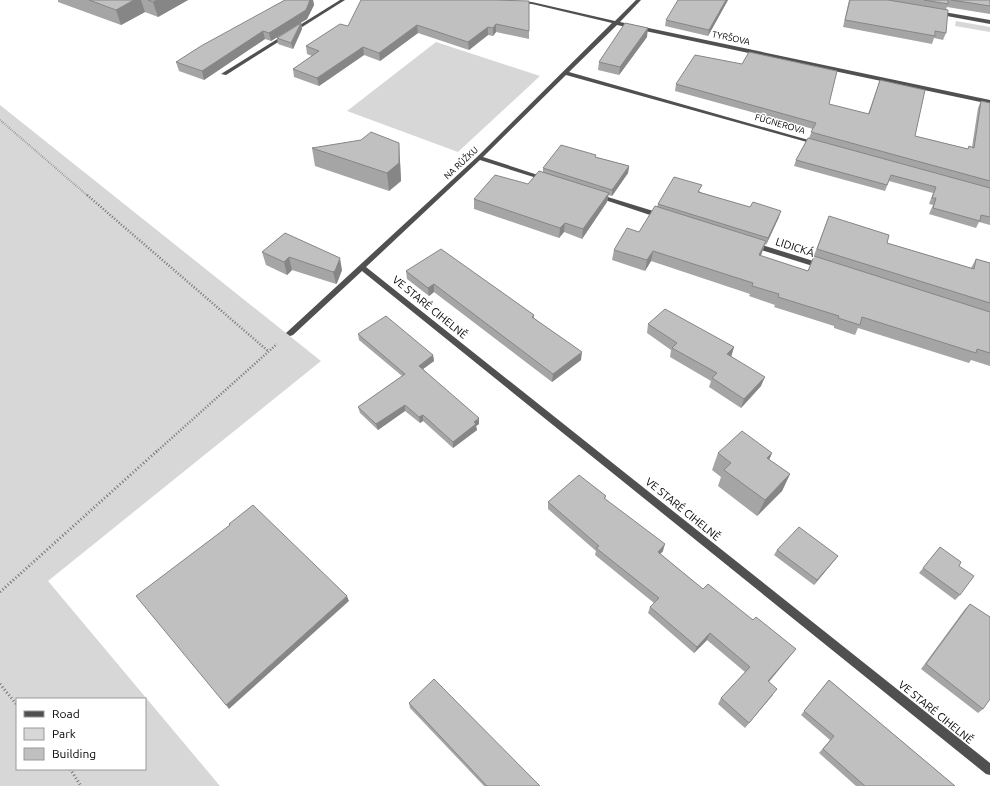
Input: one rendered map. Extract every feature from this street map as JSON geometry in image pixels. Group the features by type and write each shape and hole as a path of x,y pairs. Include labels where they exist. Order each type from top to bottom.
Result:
{"street":[{"path":"224,74 343,0"},
{"name":"NA RŮŽKU","path":"290,333 362,268 479,158 639,0"},
{"name":"TYRŠOVA","path":"516,2 532,3 617,23 990,102"},
{"path":"928,12 990,22"},
{"name":"FÜGNEROVA","path":"566,73 823,145"},
{"path":"479,158 555,182"},
{"path":"594,194 670,218"},
{"name":"LIDICKÁ","path":"746,243 830,269"},
{"name":"VE STARÉ CIHELNĚ","path":"362,268 990,770"}],"path":[{"path":"0,120 268,352"},
{"path":"0,592 290,333"},
{"path":"0,684 16,704"},
{"path":"71,770 81,786"}],"green space":[{"path":"956,21 990,27 990,32 955,26"},
{"path":"436,42 540,76 458,152 347,111"},
{"path":"0,105 321,361 48,581 220,786 0,786"}],"building":[{"path":"89,0 134,0 116,10"},
{"path":"285,0 310,0 306,10 269,33 263,31 202,71 176,62 201,46"},
{"path":"361,0 529,1 529,31 496,24 493,28 488,27 468,42 417,25 379,53 363,47 317,78 293,69 319,51 306,46 340,24 348,26"},
{"path":"678,0 726,0 709,30 666,20"},
{"path":"850,0 888,0 948,10 946,33 935,31 935,36 845,20"},
{"path":"924,0 948,0 948,4"},
{"path":"951,0 990,0 990,6"},
{"path":"301,23 291,43 277,38"},
{"path":"625,23 648,28 620,67 599,62"},
{"path":"749,52 837,71 829,104 869,114 880,80 925,90 915,136 968,149 969,146 974,148 981,101 990,103 990,181 811,132 816,123 676,84 695,55 742,64"},
{"path":"371,132 399,143 399,163 387,173 312,148 361,140"},
{"path":"808,138 990,188 990,217 981,215 980,221 933,208 936,198 932,198 936,187 891,175 887,185 796,160"},
{"path":"561,145 596,155 595,157 629,166 612,190 543,168"},
{"path":"539,171 609,193 583,229 565,223 560,228 474,199 495,175 528,184"},
{"path":"674,177 702,185 698,192 750,207 753,202 781,211 768,238 658,204"},
{"path":"655,206 766,241 759,255 808,271 814,256 990,312 990,353 977,349 976,353 862,317 860,325 838,318 839,316 778,297 779,294 752,286 753,283 653,251 647,260 614,250 627,228 639,232"},
{"path":"829,216 889,235 887,243 974,269 976,259 990,263 990,303 817,249"},
{"path":"285,233 340,258 335,271 333,272 289,257 284,262 262,252"},
{"path":"441,249 534,315 532,317 582,352 553,374 434,284 428,288 406,271"},
{"path":"665,309 734,347 727,354 765,377 744,399 712,378 717,373 672,348 677,343 648,324"},
{"path":"386,316 433,355 419,366 479,418 474,422 476,424 453,442 423,415 419,417 405,405 376,424 358,407 405,374 358,334"},
{"path":"742,431 772,453 767,458 790,474 765,500 724,470 731,463 718,453"},
{"path":"579,475 606,496 604,498 665,544 658,552 703,589 708,584 753,620 756,617 796,649 768,681 777,689 749,723 721,698 750,667 710,633 697,647 650,607 659,598 596,548 599,546 548,502"},
{"path":"253,505 347,596 226,705 136,596 230,525 229,524"},
{"path":"799,527 838,556 817,580 777,550"},
{"path":"940,547 961,562 959,566 974,576 960,595 923,568"},
{"path":"970,604 990,617 990,699 983,709 926,664"},
{"path":"434,679 540,786 487,786 409,703"},
{"path":"829,680 955,786 865,786 823,749 834,736 804,711"}]}
